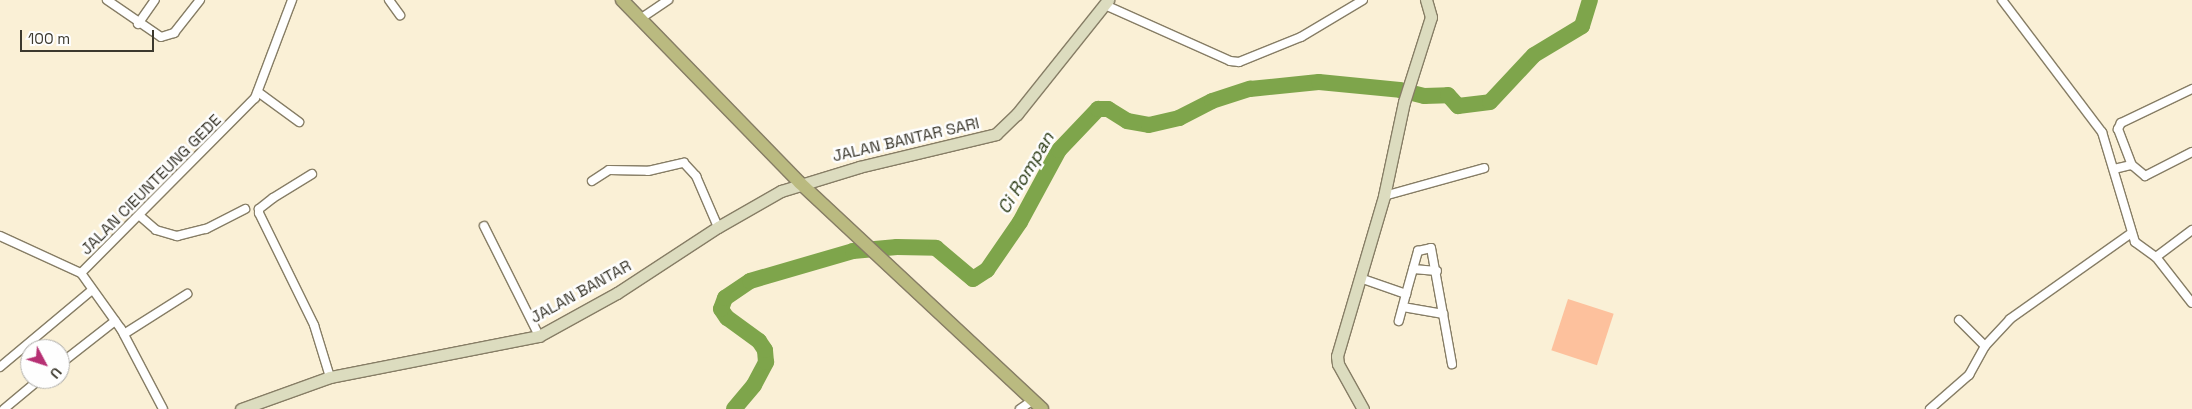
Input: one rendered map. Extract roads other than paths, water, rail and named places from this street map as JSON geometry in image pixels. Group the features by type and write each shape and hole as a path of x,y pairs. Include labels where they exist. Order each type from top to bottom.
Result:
{"main road":[{"path":"622,0 800,183 886,261 1037,405"}],"street":[{"path":"108,0 155,35 167,36 200,0"},
{"path":"138,24 155,0"},
{"name":"JALAN CIEUNTEUNG GEDE","path":"163,409 124,334 81,273 244,112 258,92 292,0"},
{"path":"389,0 400,15"},
{"path":"640,19 668,0"},
{"path":"1106,2 1230,62 1239,62 1301,38 1363,0"},
{"path":"1363,409 1338,360 1384,196 1404,102 1431,17 1426,0"},
{"path":"2002,0 2096,123 2114,170 2130,234 2139,246 2156,257 2192,303"},
{"name":"JALAN BANTAR SARI","path":"800,183 996,134 1017,114 1106,2"},
{"path":"2192,89 2119,126 2118,133 2132,166 2145,176 2192,152"},
{"path":"258,92 299,122"},
{"path":"592,181 609,170 648,171 684,164 696,176 718,227"},
{"path":"2114,170 2132,166"},
{"path":"1384,196 1484,168"},
{"path":"312,174 273,198 259,209 259,213 314,325 330,377"},
{"name":"JALAN BANTAR","path":"241,409 330,377 539,336 617,294 718,227 800,183"},
{"path":"140,216 156,230 177,236 206,229 245,209"},
{"path":"484,226 539,336"},
{"path":"2156,257 2192,230"},
{"path":"1935,407 1969,375 1985,346 2033,300 2130,234"},
{"path":"0,236 81,273"},
{"path":"1399,322 1418,251 1431,248 1437,271 1452,364"},
{"path":"1413,269 1437,271"},
{"path":"1360,278 1406,294"},
{"path":"0,367 92,290"},
{"path":"124,334 187,294"},
{"path":"1403,307 1443,314"},
{"path":"1959,320 1985,346"},
{"path":"70,356 115,321"},
{"path":"4,409 28,389"},
{"path":"1020,409 1037,405"}],"waterway":[{"name":"Ci Rompan","path":"734,409 754,385 766,362 765,350 759,341 727,318 721,309 725,298 750,281 853,251 897,247 936,248 973,279 987,270 1020,222 1059,150 1098,109 1108,109 1127,121 1149,125 1179,118 1212,101 1250,89 1319,82 1400,90 1424,96 1448,95 1458,106 1490,102 1534,55 1582,26 1590,0"}]}
